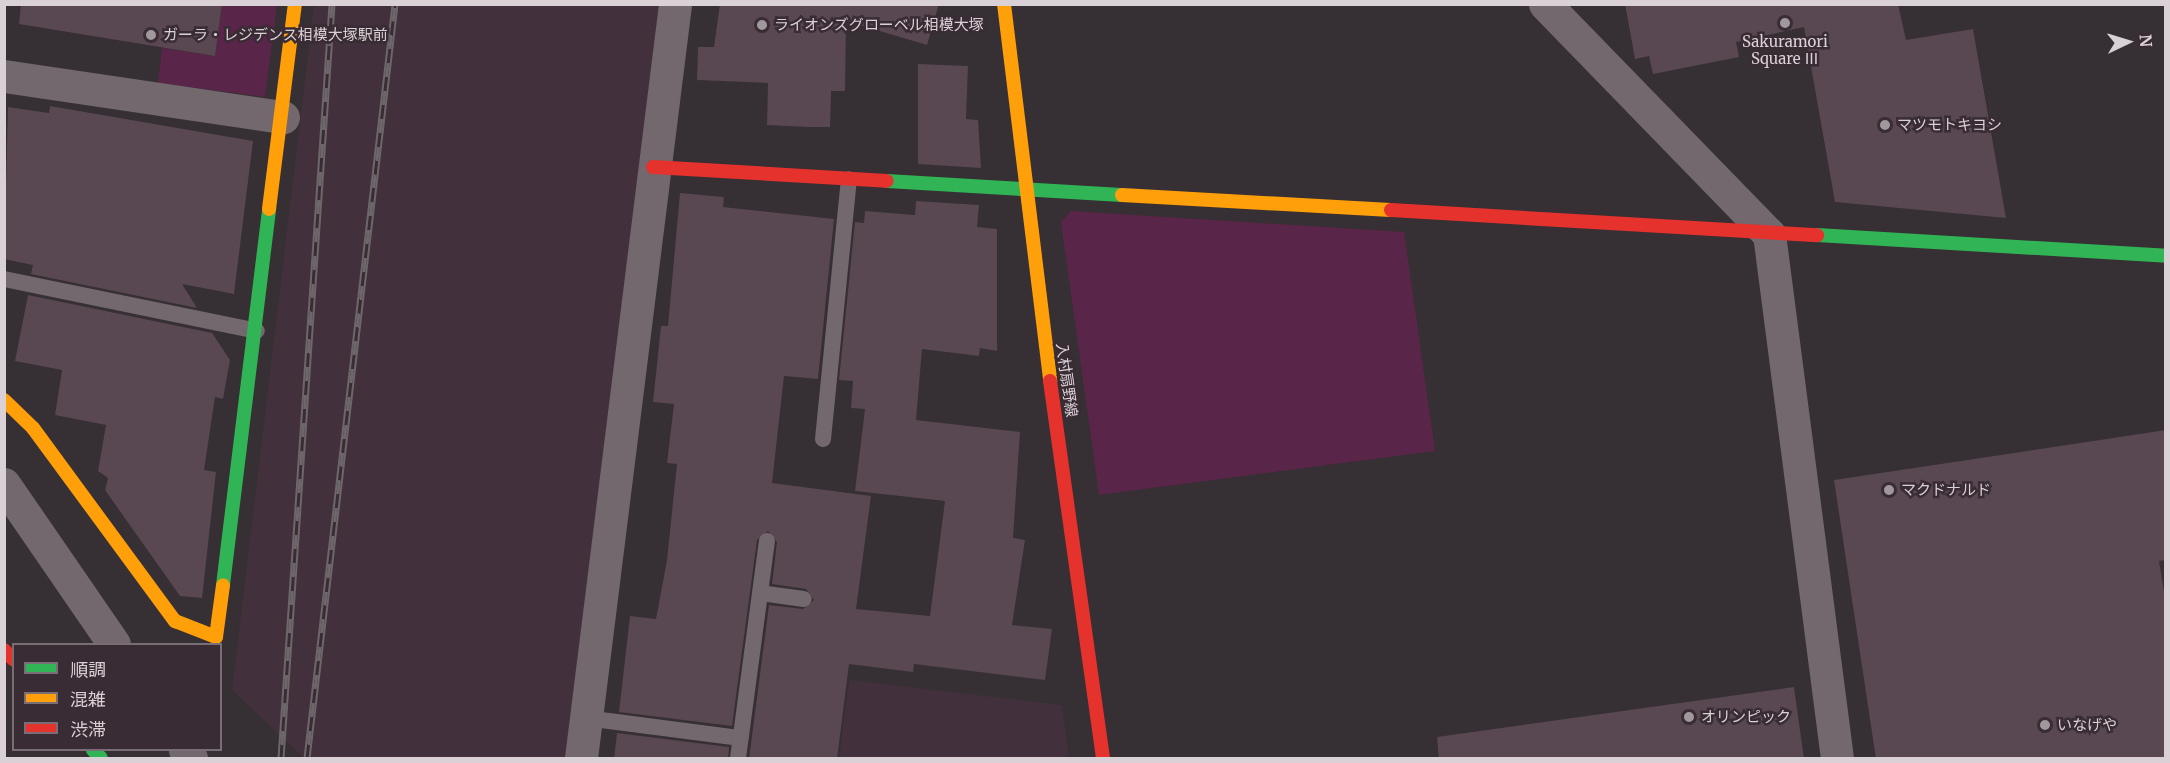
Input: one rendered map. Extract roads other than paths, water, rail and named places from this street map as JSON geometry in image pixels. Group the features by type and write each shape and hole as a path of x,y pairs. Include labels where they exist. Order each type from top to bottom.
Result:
{"main road":[{"path":"4,400 33,429 175,621 216,637 283,117 295,4"},
{"name":"入村扇野線","path":"1004,4 1023,189 1103,759"},
{"path":"652,167 2166,256"}],"street":[{"path":"581,759 652,167 675,4"},
{"path":"1545,4 1769,234 1837,759"},
{"path":"4,76 283,117"},
{"path":"4,483 113,643"}],"lane":[{"path":"823,440 849,179"},
{"path":"4,279 256,332"},
{"path":"738,759 767,541"},
{"path":"760,593 804,599"},
{"path":"586,718 741,738"}],"railway":[{"path":"281,758 332,4"},
{"path":"307,758 395,4"}],"place":[{"name":"Sakuramori Square Ⅲ","path":"1785,23"},
{"name":"ライオンズグローベル相模大塚","path":"762,25"},
{"name":"ガーラ・レジデンス相模大塚駅前","path":"151,35"},
{"name":"マツモトキヨシ","path":"1885,125"},
{"name":"マクドナルド","path":"1889,490"},
{"name":"オリンピック","path":"1689,717"},
{"name":"いなげや","path":"2045,725"}]}
